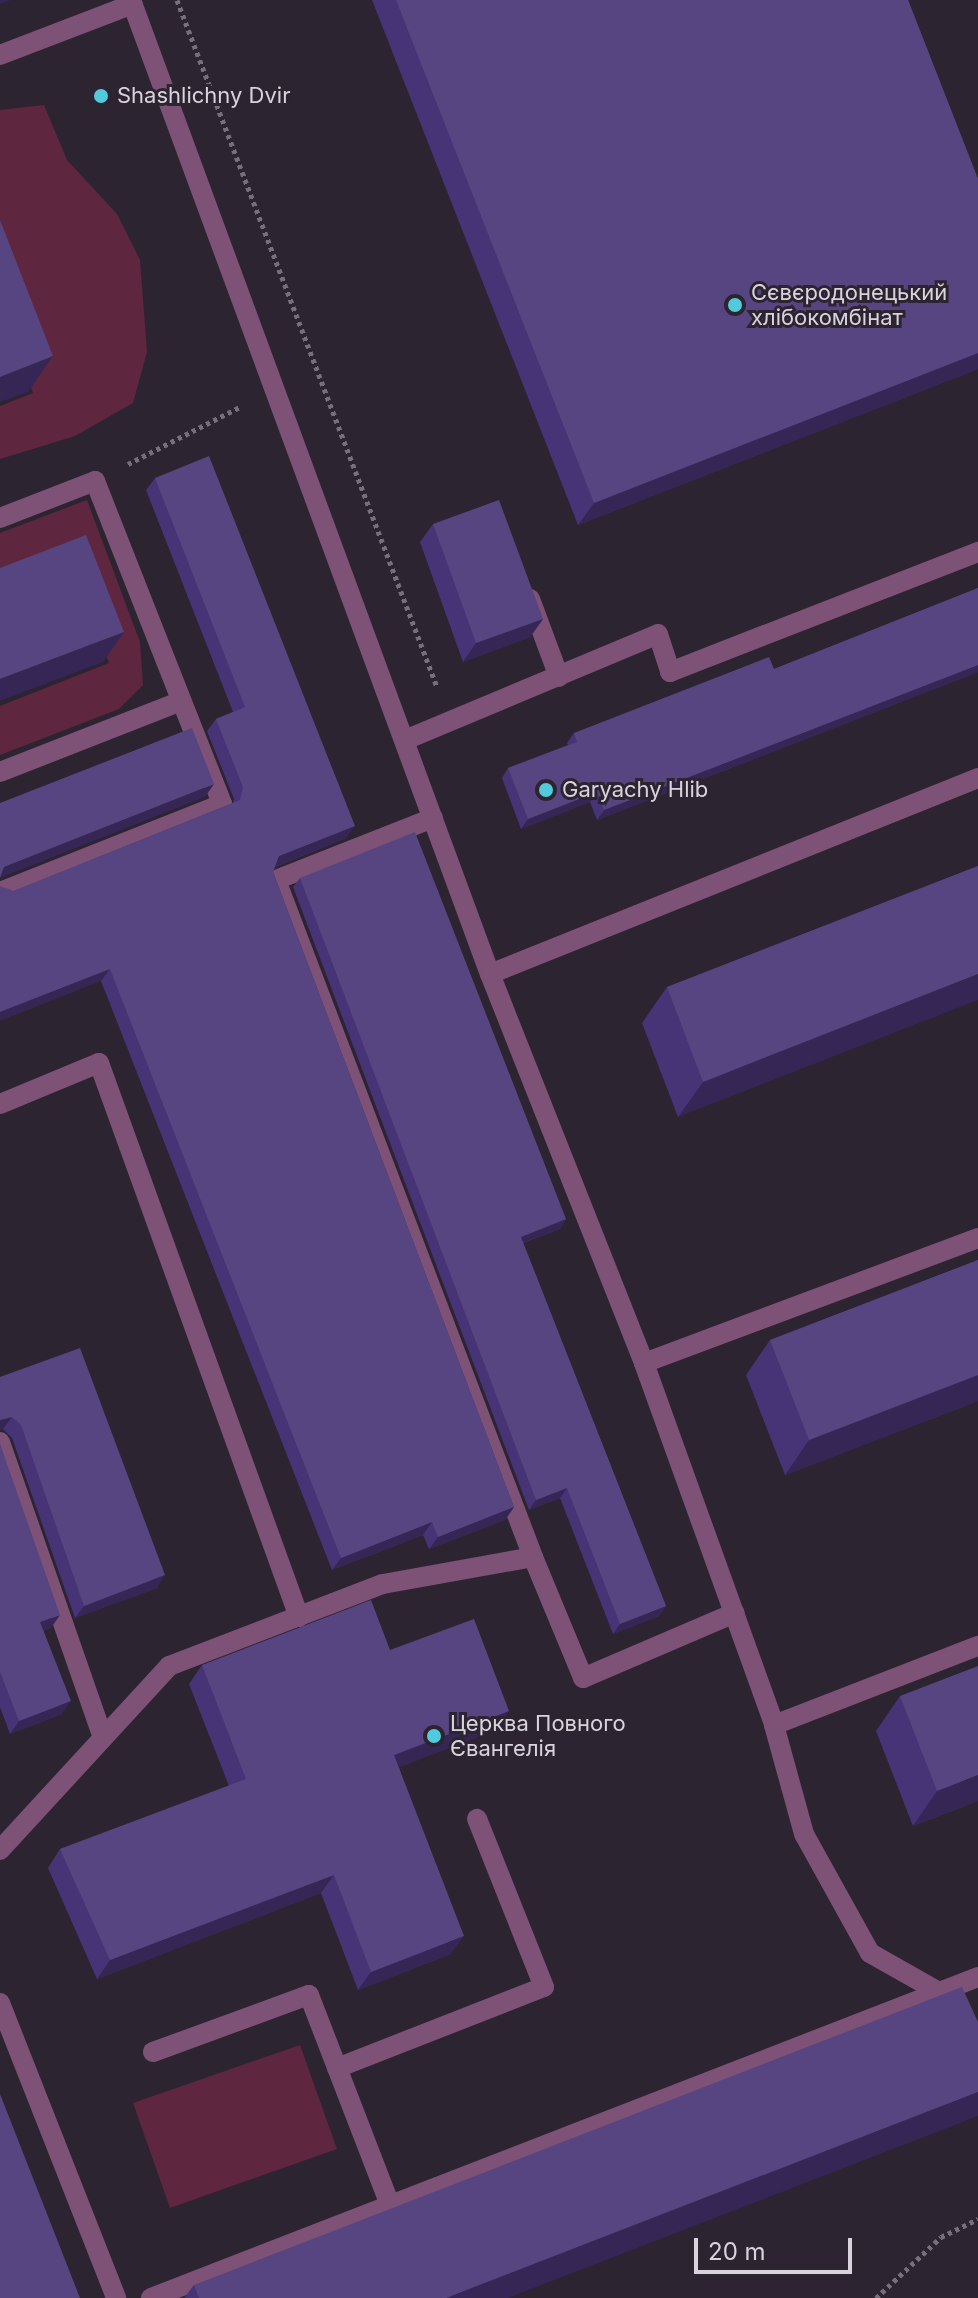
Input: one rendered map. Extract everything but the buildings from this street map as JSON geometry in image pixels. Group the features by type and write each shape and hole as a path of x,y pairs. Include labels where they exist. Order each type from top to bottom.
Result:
{"street":[{"path":"0,55 132,2 278,388 490,974 644,1363 774,1725 804,1834 870,1953 939,1992 978,2064"},
{"path":"0,518 95,481 222,804 0,892"},
{"path":"405,740 658,634 670,672 978,552"},
{"path":"521,575 559,677"},
{"path":"0,772 181,701"},
{"path":"490,974 978,778"},
{"path":"433,818 276,880 533,1557 583,1678 735,1613"},
{"path":"0,1104 99,1063 299,1617"},
{"path":"644,1363 978,1238"},
{"path":"0,1442 103,1738"},
{"path":"0,1850 169,1666 383,1584 533,1557"},
{"path":"774,1725 978,1646"},
{"path":"337,2068 544,1987 477,1819"},
{"path":"151,2298 978,1977"},
{"path":"153,2052 309,1995 390,2205"},
{"path":"0,2003 116,2298"}],"path":[{"path":"177,0 451,723"},
{"path":"95,481 278,388"},
{"path":"876,2298 941,2237 978,2219"}],"shaded area":[{"path":"44,105 67,160 117,214 140,260 147,352 133,403 75,436 0,459 0,406 33,393 0,306 0,110"},
{"path":"87,500 140,642 143,685 119,709 0,755 0,706 109,663 68,557 0,583 0,533"},
{"path":"300,2045 337,2149 170,2208 133,2103"}],"place":[{"name":"Shashlichny Dvir","path":"101,96"},
{"name":"Сєвєродонецький хлібокомбінат","path":"735,305"},
{"name":"Garyachy Hlib","path":"546,790"},
{"name":"Церква Повного Євангелія","path":"434,1736"}]}
